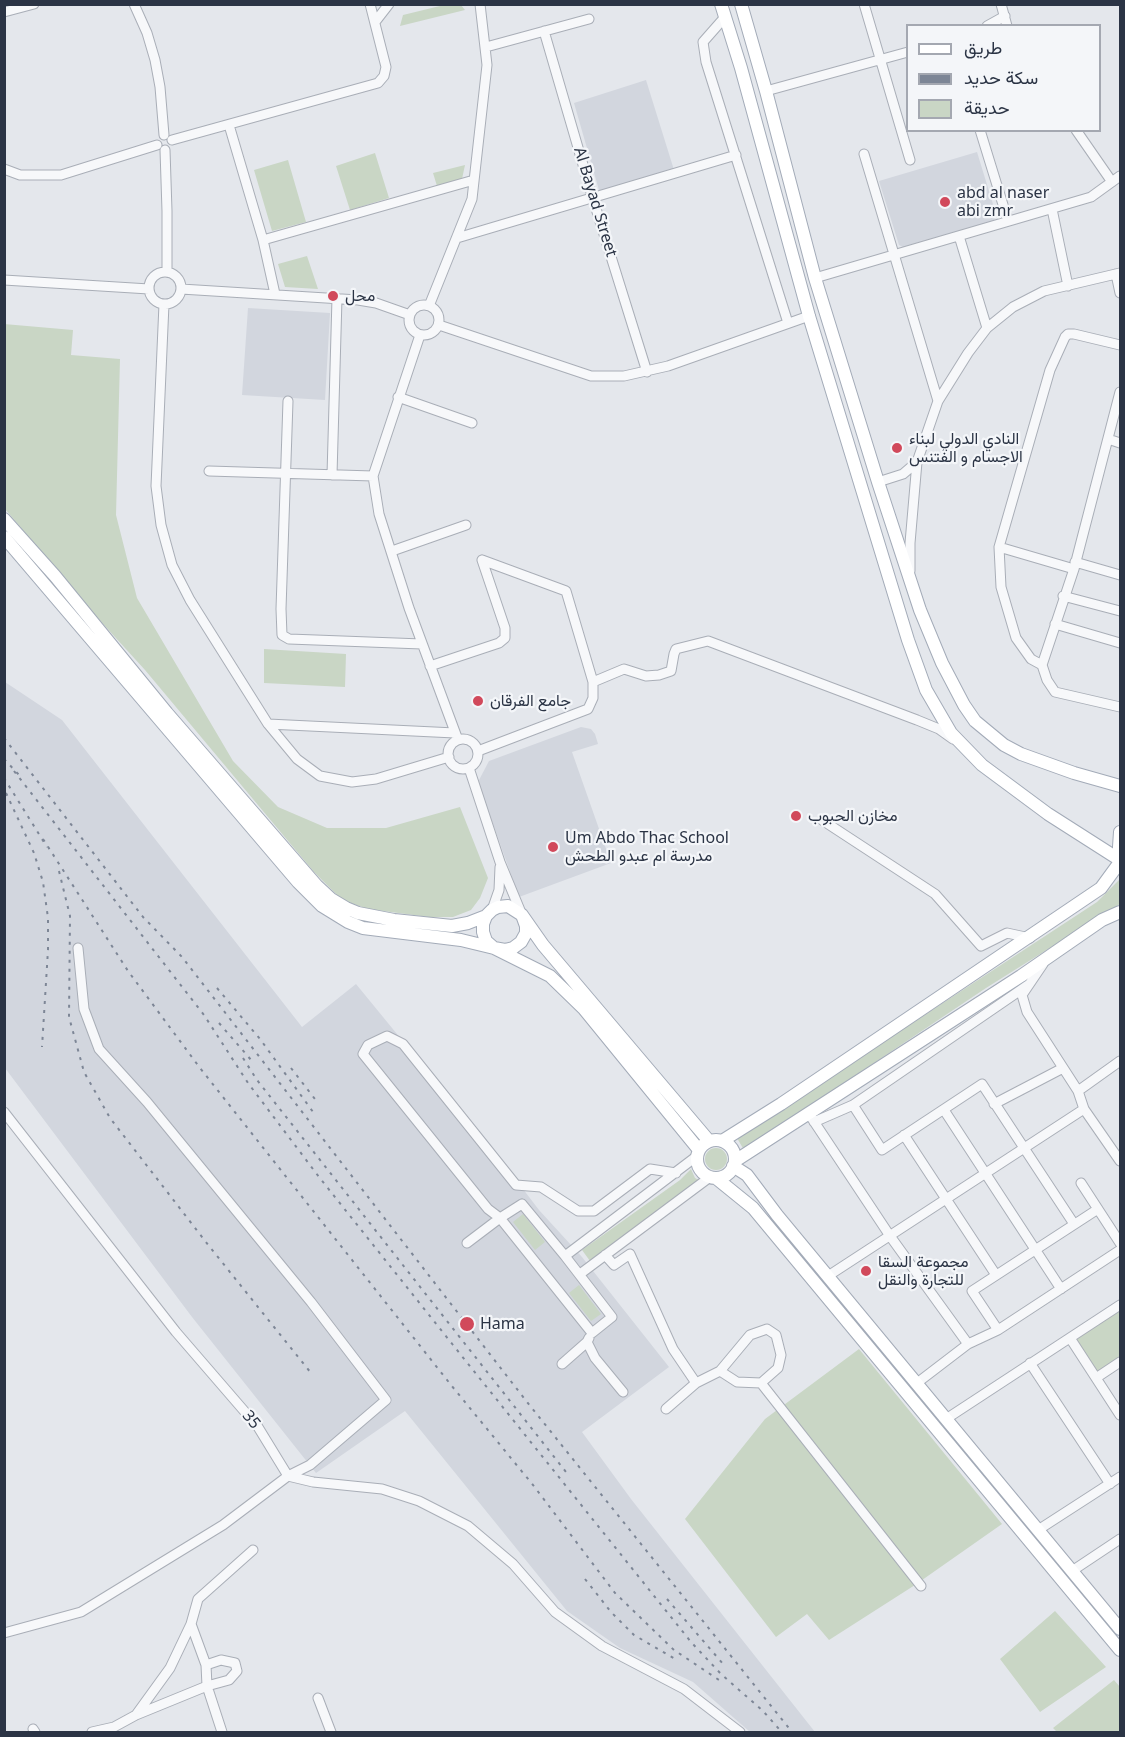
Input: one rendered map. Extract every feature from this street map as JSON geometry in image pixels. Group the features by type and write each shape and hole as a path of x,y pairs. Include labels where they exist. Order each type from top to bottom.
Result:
{"main road":[{"path":"741,4 814,278 910,579 942,663 964,705 988,734 1021,754 1120,786"},
{"path":"723,11 741,68 809,316 919,674 937,712 962,746 982,765 1048,814 1120,859"},
{"path":"4,519 55,576 167,713 316,886 331,899 358,913 452,926 489,913 498,907 508,906 522,915 543,945 715,1141 732,1148 734,1164 747,1175 777,1215 1120,1629"},
{"path":"4,537 298,882 322,906 348,922 363,928 461,940 505,950 521,942 526,933 522,915"},
{"path":"698,1153 781,1104 1101,888 1120,859 1120,832"},
{"path":"713,1178 726,1175 734,1164 754,1150 812,1118 1102,920 1120,912"},
{"path":"489,913 483,924 486,941 494,948 550,976 584,1009 698,1153 698,1167 753,1208 1120,1650"},
{"path":"747,1175 754,1150"}],"street":[{"path":"4,12 34,4"},
{"path":"134,4 147,33 155,60 168,138"},
{"path":"167,272 168,211 158,138 168,138 229,125 378,82 384,76 386,67 370,4"},
{"path":"375,22 389,4"},
{"path":"429,306 472,199 487,65 480,4"},
{"path":"864,4 910,159"},
{"path":"1001,4 1006,21"},
{"path":"723,11 703,42 706,62 788,323"},
{"path":"486,47 589,19"},
{"name":"Al Bayad Street","path":"544,31 647,372"},
{"path":"766,91 906,52"},
{"path":"229,125 275,294"},
{"path":"981,132 1008,221"},
{"path":"814,278 1091,197 1116,179 1078,132"},
{"path":"4,169 20,175 61,175 161,147"},
{"path":"864,154 938,401"},
{"path":"457,238 736,155"},
{"path":"262,240 474,180"},
{"path":"1052,209 1068,285"},
{"path":"958,236 987,328"},
{"path":"167,272 176,276 181,289 178,298 165,304 156,301 149,289 156,274 167,272"},
{"path":"910,579 910,543 917,462 938,401 954,373 987,328 1013,307 1044,291 1118,274 1120,293"},
{"path":"4,279 149,289"},
{"path":"181,289 337,298 376,303 410,315"},
{"path":"332,474 337,298"},
{"path":"165,304 156,486 161,525 172,566 190,600 268,724 297,759 320,776 352,782 376,779 449,758"},
{"path":"429,306 438,314 439,325 433,333 420,335 413,332 409,325 410,315 417,307 429,306"},
{"path":"439,325 591,376 624,376 647,372 809,316"},
{"path":"1042,665 1031,659 1016,638 1001,587 999,547 1050,370 1065,337 1068,334 1074,334 1120,345"},
{"path":"420,335 373,476 379,514 422,644 457,737"},
{"path":"1120,392 1074,565 1042,665 1047,680 1055,692 1120,707"},
{"path":"398,398 472,423"},
{"path":"288,401 280,618 282,635 290,639 422,644"},
{"path":"1108,439 1120,442"},
{"path":"878,482 897,477 917,462"},
{"path":"210,471 373,476"},
{"path":"392,551 466,525"},
{"path":"999,547 1120,575"},
{"path":"430,666 499,643 505,638 505,628 482,560 566,591 593,682 593,698 588,709 478,751"},
{"path":"1063,596 1120,611"},
{"path":"1055,624 1120,643"},
{"path":"593,682 624,669 646,676 671,671 676,649 708,641 939,729 962,746"},
{"path":"268,724 457,737 470,741 478,751 475,763 469,768 456,767 449,758 451,746 457,737"},
{"path":"469,768 500,862 522,915"},
{"path":"822,820 935,894 981,946 1007,933 1030,938"},
{"path":"489,913 499,890 500,862"},
{"path":"4,1633 81,1612 223,1525 288,1476 310,1466 386,1400 310,1302 155,1111 99,1049 84,1009 78,948"},
{"path":"1050,955 1022,995 1027,1012 1078,1091 1084,1109 1120,1161"},
{"path":"968,1344 890,1236 812,1118 853,1105 1028,985"},
{"path":"591,1333 500,1218 488,1209 363,1054 368,1045 387,1036 403,1044 516,1185 541,1187 578,1211 594,1211 650,1169 676,1173"},
{"path":"1078,1091 1120,1061"},
{"path":"994,1104 1063,1068"},
{"path":"853,1105 882,1150 982,1084 1074,1224"},
{"path":"828,1276 1084,1109"},
{"path":"944,1110 1061,1289"},
{"name":"35","path":"4,1112 176,1332 258,1427 288,1476"},
{"path":"904,1136 996,1275"},
{"path":"566,1256 676,1173 698,1153"},
{"path":"580,1274 713,1178"},
{"path":"1081,1183 1120,1243"},
{"path":"467,1243 522,1204 566,1256 612,1317 591,1333 587,1342 562,1364"},
{"path":"998,1330 972,1291 1098,1209"},
{"path":"916,1383 968,1344 998,1330 1120,1250"},
{"path":"605,1255 614,1265 630,1254 673,1349 696,1383"},
{"path":"946,1419 1120,1305"},
{"path":"666,1409 696,1383 720,1371 750,1335 767,1329 776,1335 781,1355 778,1368 760,1383 737,1382 720,1371"},
{"path":"1070,1338 1120,1415"},
{"path":"587,1342 595,1358 622,1392"},
{"path":"1096,1378 1120,1362"},
{"path":"1030,1363 1110,1484"},
{"path":"760,1383 921,1586"},
{"path":"288,1476 314,1482 382,1489 419,1501 468,1526 513,1564 555,1612 602,1646 684,1689 740,1732"},
{"path":"1038,1530 1120,1477"},
{"path":"1072,1571 1120,1539"},
{"path":"136,1715 170,1668 191,1624 198,1599 253,1550"},
{"path":"191,1624 206,1665 207,1686 222,1732"},
{"path":"92,1732 114,1730 136,1715 207,1686 229,1680 237,1671 235,1663 221,1660 206,1665"},
{"path":"318,1698 331,1732"}],"shaded area":[{"path":"646,80 674,170 599,190 574,103"},
{"path":"977,152 996,214 994,221 903,247 899,245 879,181"},
{"path":"248,308 330,313 325,400 242,395"},
{"path":"5,682 62,720 302,1027 356,984 539,1210 582,1257 669,1367 582,1432 631,1499 815,1732 750,1732 693,1682 620,1648 567,1611 405,1411 316,1473 192,1317 5,1068"},
{"path":"581,727 591,729 598,744 572,752 611,863 519,897 478,782 489,761"}],"green space":[{"path":"444,5 461,5 465,10 400,26 403,15"},
{"path":"375,153 389,198 350,210 336,166"},
{"path":"288,160 306,222 272,231 254,170"},
{"path":"465,165 462,179 437,186 433,173"},
{"path":"307,256 318,289 285,287 278,264"},
{"path":"4,324 73,330 71,355 120,359 116,515 137,598 233,761 278,807 327,828 386,828 460,807 488,878 480,898 471,910 453,917 429,917 368,909 342,900 314,872 145,670 5,509"},
{"path":"264,649 346,654 345,687 264,683"},
{"path":"1120,879 1120,904 986,988 744,1150 737,1138 1097,902"},
{"path":"712,1148 720,1148 727,1155 727,1163 720,1170 712,1170 705,1163 705,1155"},
{"path":"691,1169 695,1178 701,1181 590,1261 582,1250 680,1180"},
{"path":"523,1214 545,1242 535,1250 513,1222"},
{"path":"579,1285 601,1314 591,1321 569,1293"},
{"path":"1120,1305 1120,1362 1096,1378 1070,1338"},
{"path":"859,1349 1002,1524 915,1585 829,1640 807,1614 776,1637 685,1519 765,1419"},
{"path":"1055,1611 1106,1667 1040,1712 1000,1659"},
{"path":"1114,1680 1120,1687 1120,1732 1057,1732 1053,1728"}],"railway":[{"path":"4,738 143,917 182,957 527,1402 792,1732"},
{"path":"4,759 21,777"},
{"path":"14,771 204,1015 248,1083 319,1177 453,1345 691,1642 779,1729"},
{"path":"4,778 47,847"},
{"path":"6,793 34,853 43,882 48,918 48,950 42,1047"},
{"path":"43,839 128,971 200,1068 533,1485 615,1593 674,1650 719,1680"},
{"path":"59,871 70,916 69,1017 84,1072 110,1118 311,1373"},
{"path":"217,988 260,1039 316,1116"},
{"path":"219,1023 252,1061"},
{"path":"243,1058 257,1080 566,1472"},
{"path":"291,1068 318,1103"},
{"path":"585,1579 611,1612 634,1635 677,1660"},
{"path":"667,1599 724,1665"}],"place":[{"name":"abd al naser abi zmr","path":"945,202"},
{"name":"محل","path":"333,296"},
{"name":"النادي الدولي لبناء الاجسام و الفتنس","path":"897,448"},
{"name":"جامع الفرقان","path":"478,701"},
{"name":"مخازن الحبوب","path":"796,816"},
{"name":"Um Abdo Thac School مدرسة ام عبدو الطحش","path":"553,847"},
{"name":"مجموعة السقا للتجارة والنقل","path":"866,1271"},
{"name":"Hama","path":"467,1324"}]}
